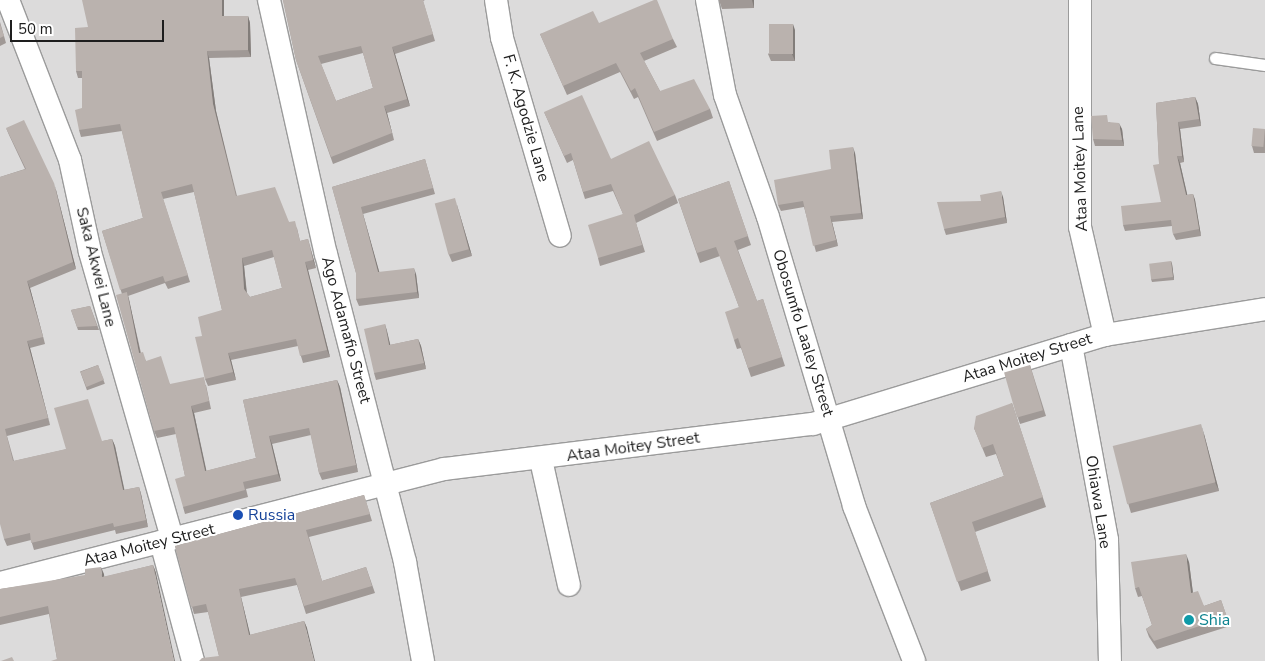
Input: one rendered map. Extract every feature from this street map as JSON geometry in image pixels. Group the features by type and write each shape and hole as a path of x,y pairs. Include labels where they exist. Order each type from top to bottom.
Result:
{"street":[{"name":"Saka Akwei Lane","path":"8,0 70,160 90,252 167,540 194,661"},
{"name":"Ago Adamafio Street","path":"269,0 326,254 414,603 423,661"},
{"name":"F. K. Agodzie Lane","path":"496,0 502,38 560,236"},
{"name":"Obosumfo Laaley Street","path":"707,0 725,95 830,420 854,506 914,661"},
{"name":"Ataa Moitey Lane","path":"1080,0 1080,227 1105,335"},
{"name":"Ataa Moitey Street","path":"0,583 444,469 541,460 830,420 1105,335 1265,309"},
{"name":"Ohiawa Lane","path":"1071,345 1106,540 1110,661"},
{"path":"541,460 569,585"}],"lane":[{"path":"1216,58 1265,65"}],"shaded area":[{"path":"0,0 1265,0 1265,661 0,661"}],"building":[{"path":"82,0 222,0 222,16 248,16 248,50 207,51 213,104 236,196 275,187 289,222 295,221 300,241 308,239 313,260 305,262 327,350 300,356 296,339 228,353 233,372 205,379 195,337 202,336 198,317 222,310 192,184 161,192 188,275 165,282 163,276 120,290 102,231 143,218 120,124 79,130 75,110 82,108 82,71 76,71 75,28 88,27","holes":["272,250 282,288 250,297 244,289 242,258"]},
{"path":"283,0 423,0 433,34 392,47 407,99 384,106 392,133 331,157 296,60","holes":["361,46 373,88 336,101 318,56"]},
{"path":"657,0 673,39 640,53 660,91 694,79 710,109 654,132 635,88 631,91 616,63 563,86 540,34 593,11 599,23"},
{"path":"0,24 4,36 0,38"},
{"path":"769,24 793,24 793,54 769,54"},
{"path":"582,95 611,159 649,141 675,195 634,215 642,245 598,258 588,225 623,214 611,184 583,192 571,153 564,156 544,112"},
{"path":"1195,97 1199,119 1178,122 1182,156 1177,156 1186,195 1193,194 1199,229 1173,234 1171,220 1123,225 1121,206 1161,202 1153,165 1159,164 1156,103"},
{"path":"1107,115 1108,122 1119,123 1122,140 1093,139 1091,116"},
{"path":"24,120 54,183 73,262 27,281 43,337 27,341 48,418 5,429 13,461 66,449 54,408 88,399 102,441 112,439 123,490 139,487 146,520 114,527 113,523 31,543 30,533 4,539 0,524 0,177 26,169 6,128"},
{"path":"1253,128 1265,129 1263,147 1251,146"},
{"path":"853,147 861,213 830,216 836,240 813,246 803,201 778,205 774,180 831,169 829,150"},
{"path":"425,159 433,188 361,207 378,272 414,268 417,292 356,299 356,273 332,187"},
{"path":"729,181 748,236 734,241 757,301 763,299 782,357 748,368 738,338 734,340 725,312 739,307 716,247 697,253 678,199"},
{"path":"1001,191 1005,217 944,229 937,202 981,201 980,195"},
{"path":"455,198 469,249 448,255 435,203"},
{"path":"1171,261 1173,277 1151,280 1149,264"},
{"path":"127,292 139,353 143,352 146,361 161,356 170,384 204,377 209,401 191,406 205,471 256,458 243,400 337,380 356,465 319,473 309,428 269,436 278,474 243,482 245,490 183,507 175,479 185,476 174,427 154,431 116,295"},
{"path":"90,306 97,326 77,327 71,310"},
{"path":"385,324 389,345 418,339 424,363 374,373 364,329"},
{"path":"98,365 104,380 86,387 80,372"},
{"path":"1030,365 1043,410 1017,418 1004,372"},
{"path":"1012,403 1043,497 972,522 988,571 957,582 930,503 1004,476 993,444 982,448 974,428 976,416"},
{"path":"1201,424 1216,482 1127,504 1113,446"},
{"path":"364,495 370,514 306,530 322,581 366,567 372,586 304,606 295,578 239,589 249,635 304,621 314,661 199,661 202,658 219,656 206,604 191,607 175,546"},
{"path":"1186,554 1191,593 1198,591 1204,606 1221,600 1227,617 1154,641 1146,629 1152,625 1139,587 1135,588 1131,562"},
{"path":"153,565 174,661 51,661 57,659 48,606 0,617 0,589 85,575 85,569 101,567 102,577"},
{"path":"12,657 14,661 1,661"}],"place":[{"name":"Russia","path":"238,515"},
{"name":"Shia","path":"1189,620"}]}
